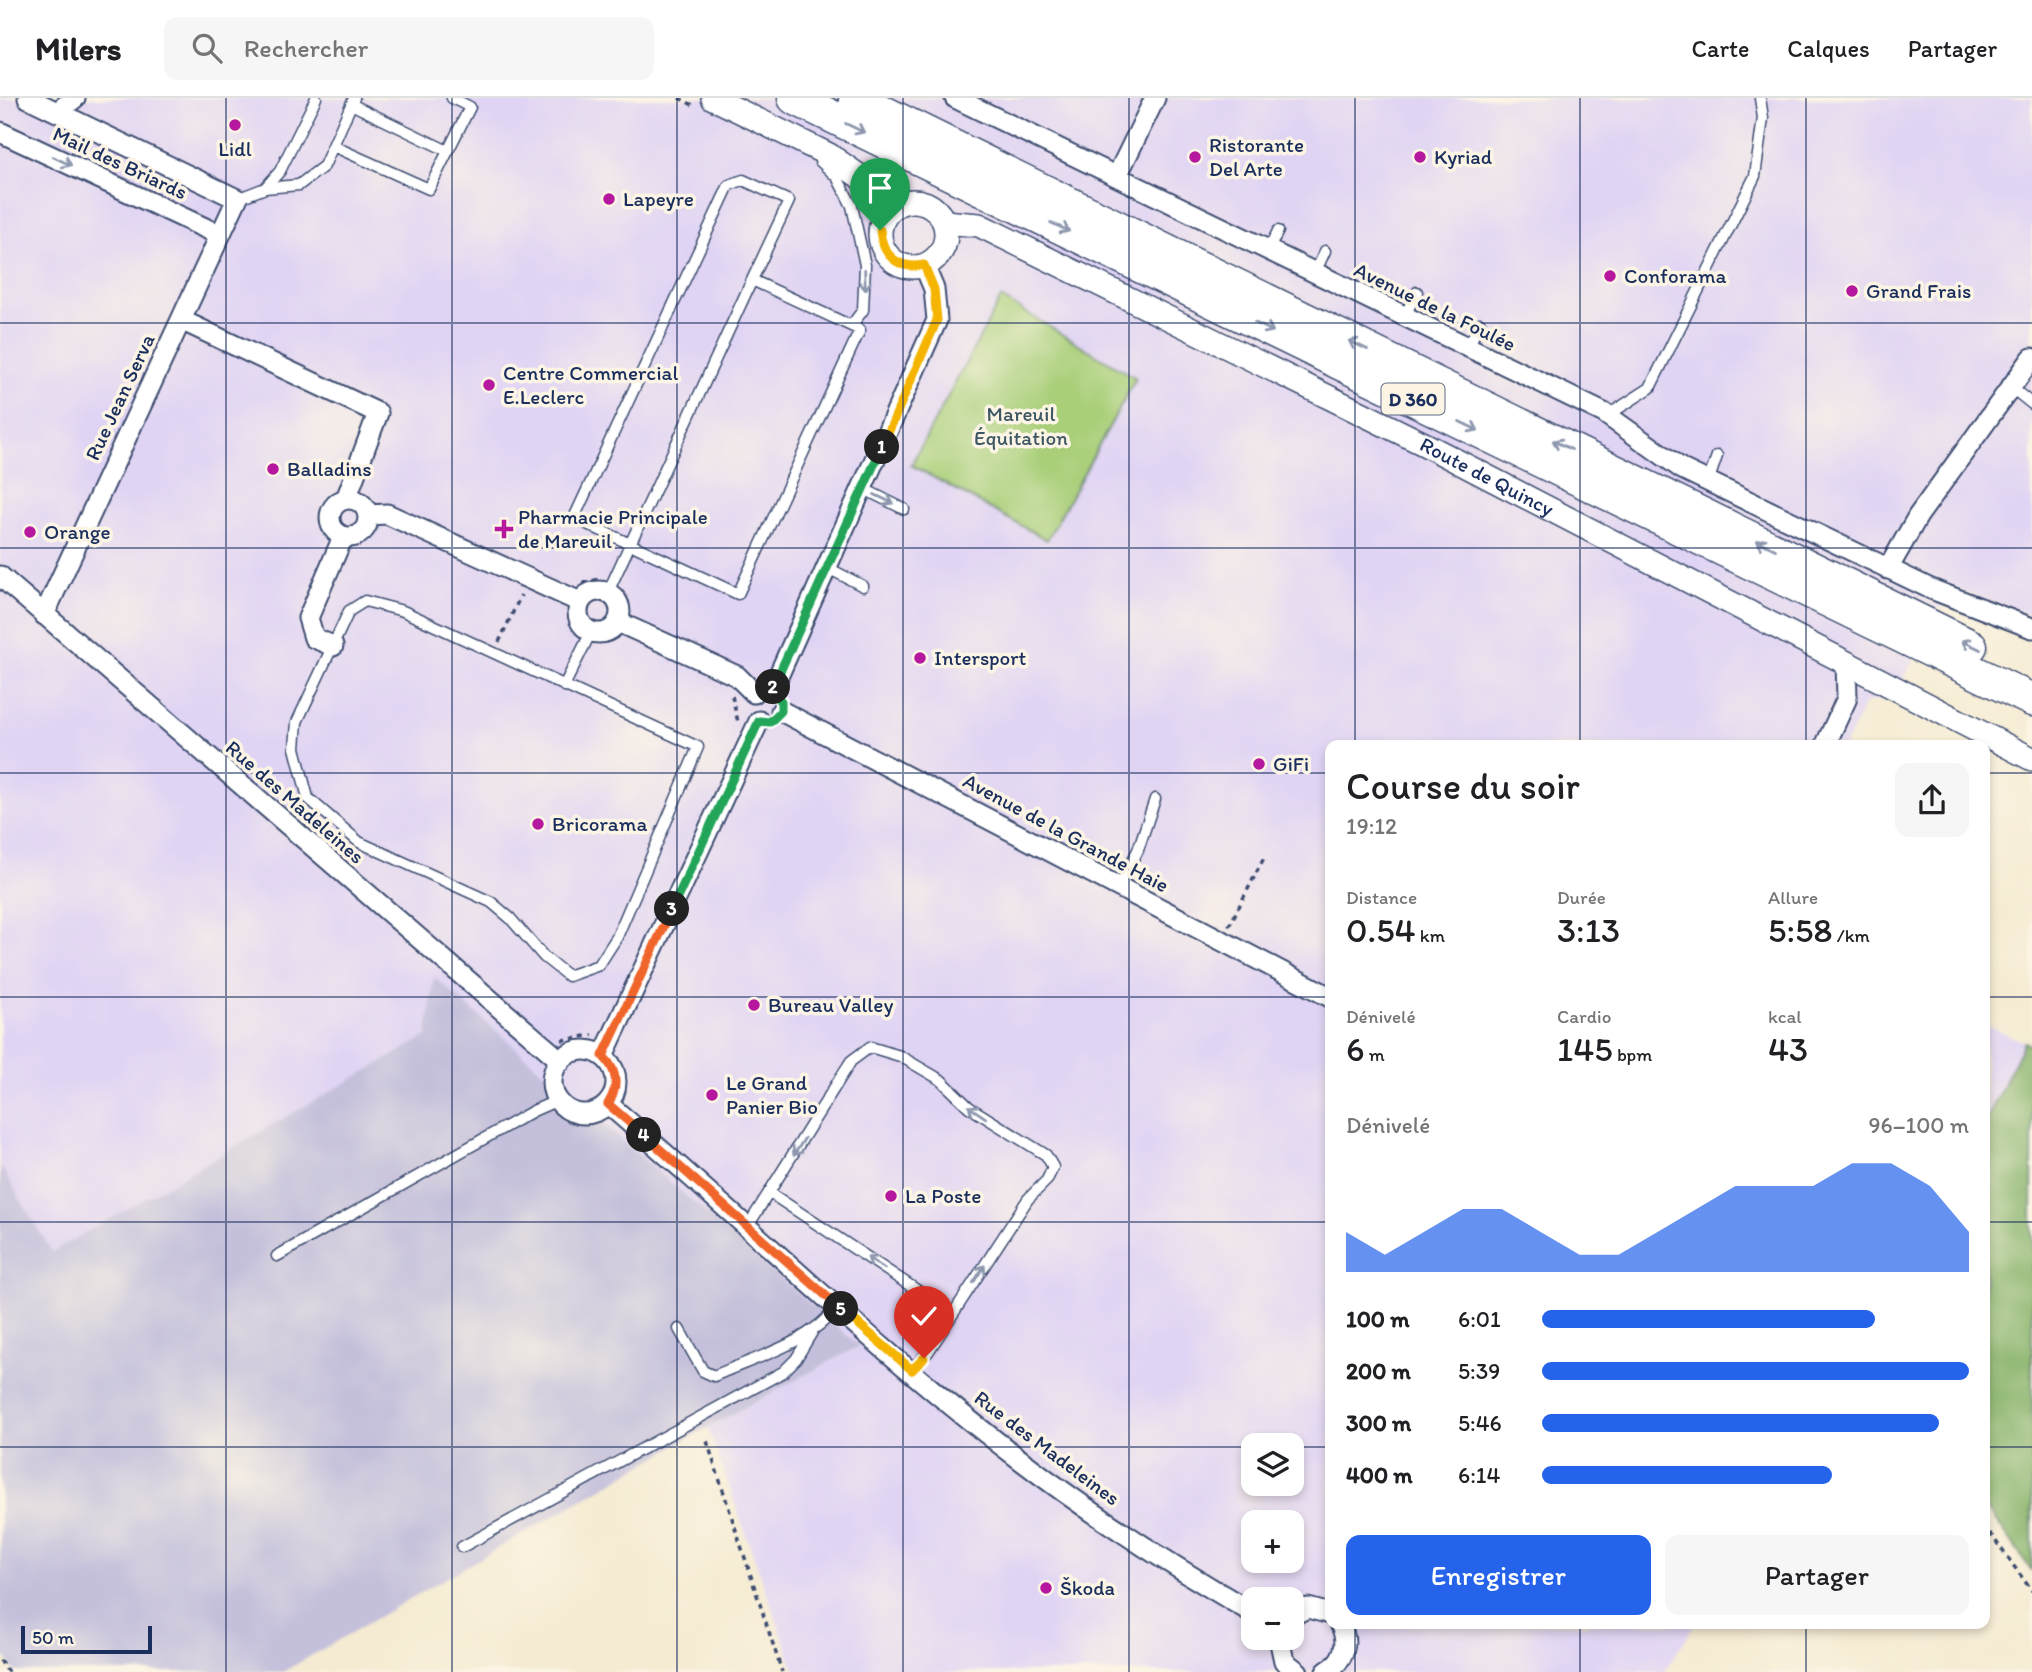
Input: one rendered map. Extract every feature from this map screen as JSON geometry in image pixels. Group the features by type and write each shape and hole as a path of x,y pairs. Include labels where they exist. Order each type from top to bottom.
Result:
{"highway":[{"name":"D 360","path":"794,98 2032,700"},
{"name":"D 360","path":"855,98 2032,676"}],"street":[{"name":"Mail des Briards","path":"28,98 237,199"},
{"path":"57,112 75,98"},
{"name":"Avenue de la Foulée","path":"955,98 1403,318 1604,413 1658,454 1708,482 1888,569 2032,628"},
{"path":"1117,176 1155,98"},
{"path":"706,103 794,137 829,155 859,176 889,211"},
{"name":"Mail des Briards","path":"0,132 220,235"},
{"name":"Rue Jean Serva","path":"44,615 237,199"},
{"path":"909,200 920,201 939,212 944,222 946,232 941,252 924,265 902,265 885,252 880,230 889,211 909,200"},
{"name":"Route de Quincy","path":"944,222 979,225 1424,444 2032,759"},
{"path":"618,622 737,676 763,691 780,696 781,711 770,722 759,721 748,708 763,691 828,568 937,320 934,289 924,265"},
{"path":"181,320 378,413 346,499 335,505 330,517 333,529 343,537"},
{"path":"1888,569 1918,516 2032,358"},
{"path":"343,537 362,532 368,514 362,504 346,499"},
{"path":"368,514 387,514 580,602"},
{"path":"333,646 314,638 308,618 343,537"},
{"name":"Rue des Madeleines","path":"0,576 561,1061"},
{"path":"595,591 608,592 621,609 618,622 603,633 591,632 579,619 580,602 595,591"},
{"path":"1828,740 1847,698 1846,662"},
{"path":"1847,698 1869,684 1874,676"},
{"name":"Avenue de la Grande Haie","path":"781,711 1325,994"},
{"path":"603,1056 759,721"},
{"path":"576,1051 595,1052 603,1056 611,1064 616,1084 608,1104 592,1113 582,1114 564,1107 558,1100 553,1080 561,1061 576,1051"},
{"name":"Rue des Madeleines","path":"608,1104 838,1306 1016,1457 1139,1544 1241,1606"},
{"path":"1304,1610 1308,1608 1325,1613"},
{"path":"1326,1672 1336,1665 1345,1649 1341,1629"},
{"path":"1279,1650 1293,1671"}],"lane":[{"path":"265,188 280,172 316,98"},
{"path":"333,146 429,189 470,107 452,98"},
{"path":"1604,413 1616,410 1650,388 1755,176 1763,118 1760,98"},
{"path":"237,199 265,188 299,185 324,166 353,101 448,151"},
{"path":"794,137 837,177 852,206 865,265 866,287 863,310 851,326"},
{"path":"608,592 631,544 752,279 789,201 743,180 729,186 574,518 631,544 738,594 860,330 752,279"},
{"path":"1268,251 1278,231"},
{"path":"1315,273 1325,251"},
{"path":"1403,318 1417,292"},
{"path":"1467,349 1480,323"},
{"path":"2012,388 2032,404"},
{"path":"1708,482 1717,456"},
{"path":"864,489 904,509"},
{"path":"828,568 863,586"},
{"path":"365,601 403,611 698,747 617,937 599,965 568,976 544,957 510,918 491,902 359,842 308,798 295,748 297,722 333,646 349,611 365,601"},
{"path":"564,686 591,632"},
{"path":"1120,886 1138,850 1155,799"},
{"path":"748,1226 856,1054 870,1047 901,1056 942,1080 969,1107 1046,1155 1053,1167 1047,1180 1028,1199 928,1352 912,1370"},
{"path":"277,1256 533,1111 558,1100"},
{"path":"770,1193 953,1314"},
{"path":"679,1329 703,1371 714,1376 814,1329 827,1320 838,1306"},
{"path":"462,1547 783,1372 796,1359 814,1329"}],"path":[{"path":"679,98 706,103"},
{"path":"494,653 528,579"},
{"path":"732,690 733,710 738,722 734,733"},
{"path":"1228,928 1265,856"},
{"path":"556,1040 587,1037 600,1031"},
{"path":"706,1441 782,1672"},
{"path":"1990,1533 2032,1591"},
{"path":"0,1660 8,1672"}],"shaded area":[{"path":"0,98 2032,98 2032,616 1952,588 1893,698 1865,703 1847,740 1325,740 1325,1629 1692,1629 1664,1672 795,1672 708,1428 859,1346 434,978 427,1036 52,1253 0,1165"},
{"path":"434,977 859,1346 694,1435 283,1672 15,1672 0,1648 0,1165 52,1252 427,1036"},
{"path":"1990,1026 2024,1042 1990,1113"}],"green space":[{"name":"Mareuil Équitation","path":"1001,298 1136,378 1047,540 911,465"},
{"path":"2024,1042 2032,1046 2032,1571 1990,1512 1990,1113"}],"place":[{"name":"Lidl","path":"235,125"},
{"name":"Ristorante Del Arte","path":"1195,157"},
{"name":"Kyriad","path":"1420,157"},
{"name":"Lapeyre","path":"609,199"},
{"name":"Conforama","path":"1610,276"},
{"name":"Grand Frais","path":"1852,291"},
{"name":"Centre Commercial E.Leclerc","path":"489,385"},
{"name":"Balladins","path":"273,469"},
{"name":"Pharmacie Principale de Mareuil","path":"504,529"},
{"name":"Orange","path":"30,532"},
{"name":"Intersport","path":"920,658"},
{"name":"GiFi","path":"1259,764"},
{"name":"Bricorama","path":"538,824"},
{"name":"Bureau Valley","path":"754,1005"},
{"name":"Le Grand Panier Bio","path":"712,1095"},
{"name":"La Poste","path":"891,1196"},
{"name":"Škoda","path":"1046,1588"}],"route":[{"path":"880,230 880,242 892,260 913,267 924,265 934,289 937,320 864,489 772,690 780,696 781,711 770,722 759,721 603,1056 611,1064 615,1074 614,1095 608,1104 912,1370 924,1358"}]}
